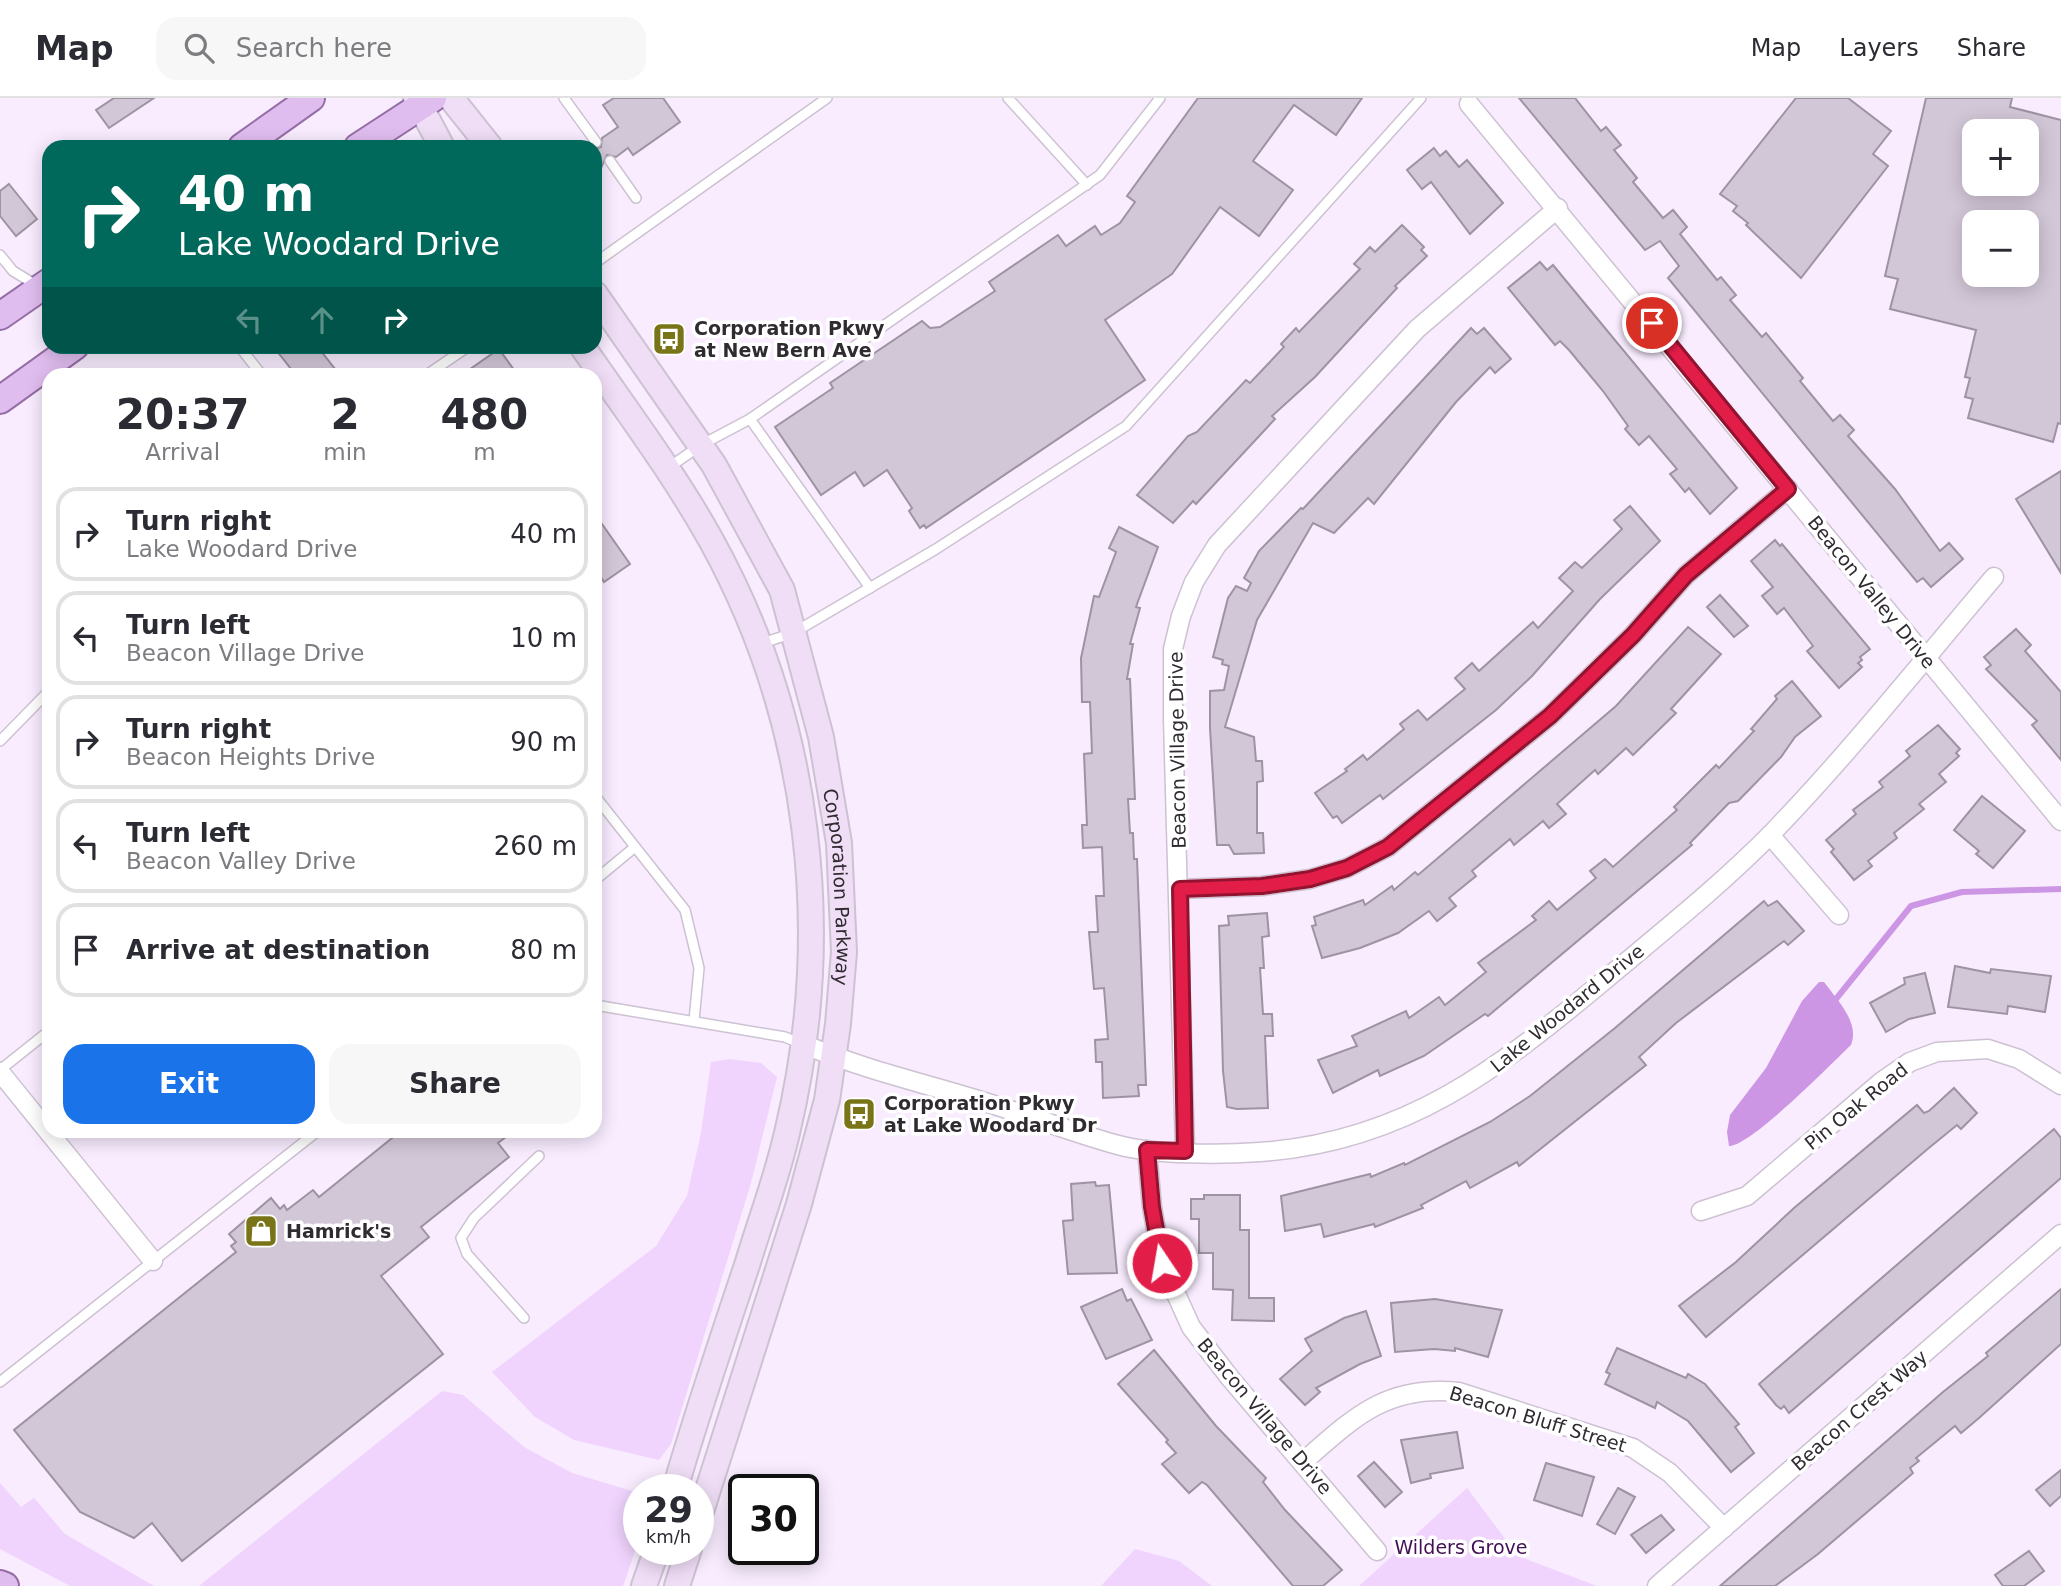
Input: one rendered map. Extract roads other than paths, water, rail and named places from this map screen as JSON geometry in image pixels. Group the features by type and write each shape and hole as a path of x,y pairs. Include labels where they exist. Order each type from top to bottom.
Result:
{"main road":[{"path":"252,140 311,98"},
{"path":"451,98 484,140"},
{"path":"368,140 423,101 439,140"},
{"path":"0,317 42,287"},
{"name":"Corporation Parkway","path":"602,304 701,445 769,560 782,590 826,760 839,843 844,952 827,1100 810,1170 713,1474"},
{"path":"44,368 64,354"},
{"path":"0,400 42,370"},
{"name":"Corporation Parkway","path":"602,375 666,469 729,574 758,645 789,738 807,842 813,949 803,1044 787,1135 680,1474"},
{"path":"644,1586 651,1565"},
{"path":"677,1586 684,1565"},
{"path":"0,1584 5,1586"}],"street":[{"name":"Beacon Valley Drive","path":"1469,104 1558,208 2061,821"},
{"name":"Beacon Village Drive","path":"1185,1151 1180,889 1172,719 1173,649 1181,616 1194,582 1217,545 1241,516 1416,330 1558,208"},
{"path":"1180,889 1272,885 1310,879 1347,868 1388,847 1550,716 1633,635 1686,575 1788,489"},
{"name":"Lake Woodard Drive","path":"803,1044 868,1070 986,1102 1120,1145 1147,1150 1220,1154 1294,1149 1369,1132 1441,1099 1518,1051 1719,883 1770,835 1866,731 1994,577"},
{"path":"1770,835 1839,915"},
{"name":"Pin Oak Road","path":"1701,1210 1747,1196 1881,1082 1910,1062 1923,1057 1966,1048 1988,1049 2019,1059 2061,1085"},
{"path":"0,1071 42,1123"},
{"path":"54,1138 153,1261"},
{"name":"Beacon Village Drive","path":"1147,1150 1156,1237 1178,1302 1207,1351 1377,1551"},
{"name":"Beacon Crest Way","path":"1657,1586 2061,1234"},
{"name":"Beacon Bluff Street","path":"1303,1462 1349,1422 1379,1401 1420,1390 1459,1392 1633,1448 1670,1473 1724,1528"}],"lane":[{"path":"564,98 595,140"},
{"path":"602,258 827,98"},
{"path":"1008,98 1087,185"},
{"path":"666,469 701,445 750,419 1087,185 1100,175 1160,98"},
{"path":"758,645 793,633 870,588 1126,426 1421,98"},
{"path":"610,161 636,198"},
{"path":"0,255 13,271 42,284"},
{"path":"245,354 256,368"},
{"path":"437,368 457,354"},
{"path":"750,419 870,588"},
{"path":"0,741 42,698"},
{"path":"602,805 685,910 699,968 694,1021"},
{"path":"602,874 635,847"},
{"path":"602,1006 785,1037 803,1044"},
{"path":"0,1071 42,1037"},
{"path":"0,1382 309,1138"},
{"path":"524,1318 467,1254 461,1238 474,1218 539,1156"}],"waterway":[{"path":"1836,999 1911,906 1962,892 2061,889"}],"place":[{"name":"Corporation Pkwy at New Bern Ave","path":"669,339"},
{"name":"Corporation Pkwy at Lake Woodard Dr","path":"859,1114"},
{"name":"Hamrick's","path":"261,1231"}],"park label":[{"name":"Wilders Grove","path":"1461,1547"}]}
